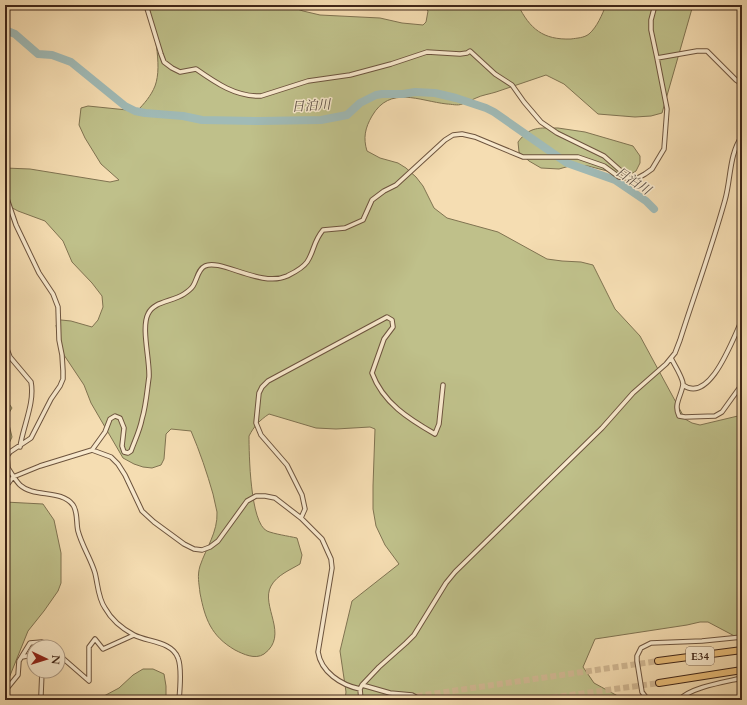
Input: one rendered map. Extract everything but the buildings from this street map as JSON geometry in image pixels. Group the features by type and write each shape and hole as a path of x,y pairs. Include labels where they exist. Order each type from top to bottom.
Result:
{"highway":[{"name":"E34","path":"658,662 742,650"},
{"name":"E34","path":"659,683 742,670"}],"street":[{"path":"146,5 164,62 180,72 196,69 225,88 241,95 254,97 308,81 350,75 427,52 460,54 470,51 495,74 512,85 541,122 557,134 604,156 630,179"},
{"path":"5,488 13,477 40,466 92,450 105,432 110,419 115,416 120,418 124,428 122,446 124,452 128,453 131,451 143,418 149,377 149,360 145,337 147,316 150,309 156,305 183,295 192,287 201,268 205,265 219,266 245,274 272,279 285,277 300,269 307,262 317,237 323,230 345,228 363,220 372,200 384,191 396,185 445,140 452,136 462,134 475,136 523,157 578,157 604,166 619,177 630,179 636,179 652,169 664,149 667,109 658,58 651,30 651,20 656,5"},
{"path":"658,58 697,51 707,51 736,80 742,84"},
{"path":"361,700 360,689 362,685 378,667 414,635 446,583 602,428 633,393 656,374 671,358 680,340 725,199 732,161 738,141 742,136"},
{"path":"5,193 16,225 39,273 53,294 58,307 59,340 63,371 63,379 60,386 51,399 31,438 20,447 10,452 7,456 7,466 13,477 21,486 31,491 60,496 73,504 76,510 80,539 95,572 104,608 112,618 134,635 166,646 176,654 180,668 179,700"},
{"path":"301,518 305,508 302,495 287,465 261,435 256,423 259,393 268,381 387,317 392,320 393,327 384,339 372,373 380,389 396,409 410,420 435,434 439,424 443,385"},
{"path":"683,385 688,389 693,390 700,388 716,372 742,320"},
{"path":"5,344 10,356 31,382 32,387 20,447"},
{"path":"671,358 683,385 677,402 677,413 679,416 716,416 722,412 742,386"},
{"path":"92,450 111,457 118,464 125,475 142,511 154,522 184,544 194,549 202,550 210,547 218,541 247,501 256,496 275,498 301,518 322,539 331,559 331,574 318,652 319,660 322,666 331,675 351,687 360,689"},
{"path":"66,661 89,681 88,649 94,639 103,649 134,635"},
{"path":"648,700 642,692 637,661 637,656 641,648 650,643 702,641 742,637"},
{"path":"5,691 18,675 19,661 26,650"},
{"path":"22,657 26,656"},
{"path":"679,700 686,694 712,684 742,678"},
{"path":"42,679 41,695 43,700"},
{"path":"362,685 390,693 412,695 421,700"},
{"path":"459,700 469,698 488,700"}],"green space":[{"path":"148,5 286,5 320,15 380,18 402,23 423,25 426,22 428,11 423,5 518,5 527,21 538,31 545,35 561,39 571,39 583,37 589,34 597,24 606,5 693,5 662,113 651,116 635,117 598,114 564,84 546,75 481,96 460,105 406,97 387,101 379,106 372,116 366,129 365,142 367,151 380,158 398,163 416,177 423,186 434,208 447,218 498,232 547,259 581,262 593,265 615,309 640,336 685,419 700,425 742,415 742,640 708,622 595,639 583,667 594,683 625,700 345,700 346,692 340,651 352,601 399,564 385,545 376,526 373,509 375,429 370,427 336,429 316,428 269,414 253,429 249,436 250,471 257,515 261,525 267,531 297,538 302,555 300,564 280,576 271,586 269,602 275,629 275,638 271,646 264,654 260,656 245,655 227,645 220,639 210,626 204,611 198,576 202,559 216,526 217,512 206,470 191,431 171,429 166,434 164,459 161,465 152,468 143,467 123,458 91,403 84,385 60,349 56,325 61,320 71,321 92,327 98,320 103,307 102,296 72,262 63,241 45,221 18,211 5,204 5,168 30,169 110,182 119,180 101,164 85,138 79,125 81,108 88,106 137,111 145,103 155,86 158,68 158,57"},
{"path":"540,128 558,128 585,132 633,146 640,156 640,163 636,171 629,175 588,166 573,165 559,169 541,168 529,161 519,152 518,142 527,133"},
{"path":"5,398 12,408 7,416 12,437 5,452"},
{"path":"5,502 43,504 54,520 61,553 61,583 58,591 28,631 5,688"},
{"path":"143,669 153,669 164,674 166,700 89,700 104,696 119,688 133,675"}],"waterway":[{"name":"日泊川","path":"5,30 15,34 38,54 52,55 71,62 125,106 135,111 145,113 183,116 202,120 321,120 347,115 360,103 376,95 382,94 403,94 415,92 435,93 456,98 494,112 567,163 615,180 646,201 654,209"}],"tunnel":[{"path":"390,700 658,661"},
{"path":"534,700 659,683"}]}
